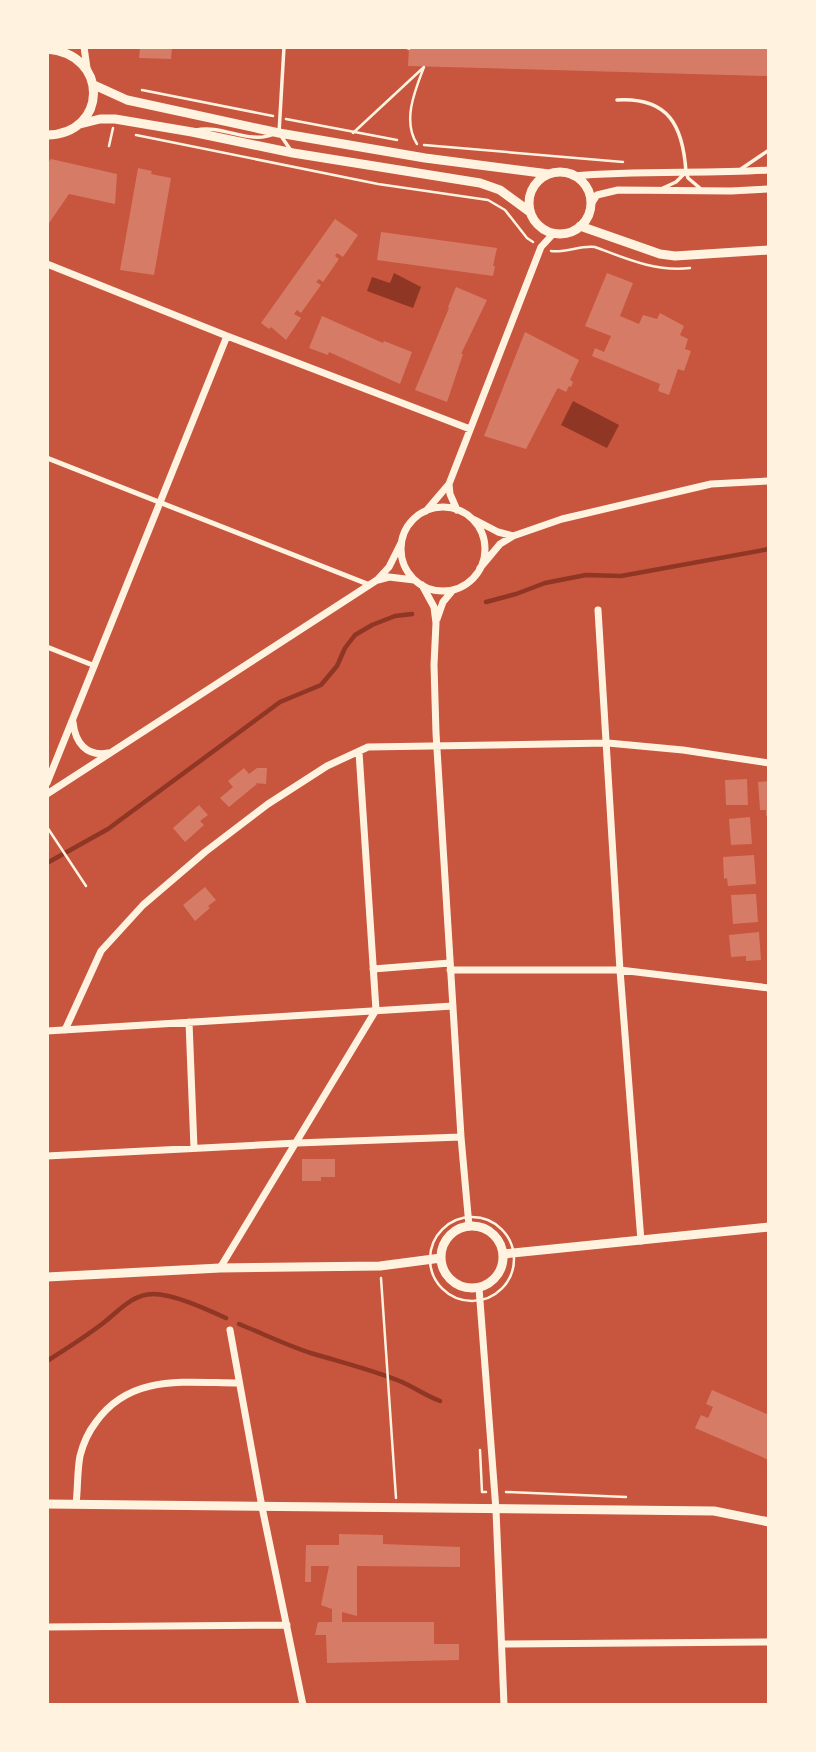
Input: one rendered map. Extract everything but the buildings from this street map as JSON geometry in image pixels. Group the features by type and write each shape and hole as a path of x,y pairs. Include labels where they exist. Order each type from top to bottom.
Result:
{"street":[{"path":"47,135 69,131 80,124 89,113 94,99 94,85 87,68 84,47"},
{"path":"49,48 63,50 76,57 87,68"},
{"path":"94,85 127,100 279,133 425,158 549,174 566,173 588,190 591,204 590,212 580,226 565,234 553,234 539,226 530,212 528,203 534,185 549,174"},
{"path":"80,124 100,119 115,119 293,153 480,183 500,190 530,212"},
{"path":"573,176 618,172 769,170"},
{"path":"591,204 597,195 606,192 769,188"},
{"path":"580,226 675,257 769,250"},
{"path":"426,511 449,484 541,247 553,234"},
{"path":"47,264 227,337 470,429"},
{"path":"47,783 227,337"},
{"path":"47,458 374,583"},
{"path":"436,623 443,602 453,590 471,580 500,544 513,536 562,519 664,494 711,484 769,481"},
{"path":"449,484 457,510"},
{"path":"374,583 389,567 404,531 413,519 435,507 457,510 498,532 513,536"},
{"path":"471,518 482,534 485,546 484,560 480,568"},
{"path":"401,543 402,562 429,595 436,623 436,746 461,1137 469,1221"},
{"path":"47,794 374,583 389,577 418,583 438,591 453,590"},
{"path":"598,610 620,970 641,1241"},
{"path":"47,647 95,666"},
{"path":"72,721 74,734 80,745 99,755 112,753"},
{"path":"65,1030 102,951 143,905 205,852 268,804 327,766 368,747 608,743 683,750 769,763"},
{"path":"220,1268 376,1010 359,752"},
{"path":"373,969 450,967 620,970 769,988"},
{"path":"47,1031 453,1006"},
{"path":"189,1022 194,1148"},
{"path":"47,1156 461,1137"},
{"path":"469,1221 493,1233 508,1254"},
{"path":"469,1221 446,1240 441,1258 447,1275 453,1281 470,1288 479,1288 500,1272 508,1254"},
{"path":"508,1254 769,1227"},
{"path":"47,1277 220,1268 380,1266 441,1258"},
{"path":"479,1288 495,1492 504,1705"},
{"path":"230,1330 262,1507 303,1705"},
{"path":"76,1504 80,1455 85,1441 106,1407 124,1394 141,1387 165,1383 239,1383"},
{"path":"47,1504 714,1511 769,1522"},
{"path":"47,1627 287,1625"},
{"path":"502,1644 769,1642"}],"lane":[{"path":"284,47 279,133 293,153"},
{"path":"617,100 644,101 664,111 681,134 686,172 692,182 706,191"},
{"path":"192,132 211,127 259,138 279,133"},
{"path":"736,172 769,150"},
{"path":"658,190 670,186 686,172"}],"path":[{"path":"341,144 424,67 413,95 410,132 425,158"},
{"path":"138,90 417,144 623,162"},
{"path":"125,133 378,184 488,200 505,210 527,238 551,251 563,252 588,246 653,268 672,270 693,267"},
{"path":"47,827 86,886"},
{"path":"479,1218 497,1226 509,1239 508,1254 513,1266 506,1283 493,1295 480,1300 457,1297 442,1288 432,1272 430,1260 432,1245 443,1229 451,1223 479,1218"},
{"path":"380,1266 397,1508"},
{"path":"480,1451 482,1492 632,1498"}],"shaded area":[{"path":"394,273 421,287 413,308 367,291 372,277 390,283"},
{"path":"573,401 619,425 607,448 561,425"}],"waterway":[{"path":"486,602 545,583 586,575 621,576 769,549"},
{"path":"47,863 108,829 280,702 321,685 337,666 345,648 355,635 395,616 412,614"},
{"path":"47,1361 96,1329 126,1304 145,1295 180,1299 226,1318"},
{"path":"239,1324 304,1351 402,1382 440,1401"}]}
